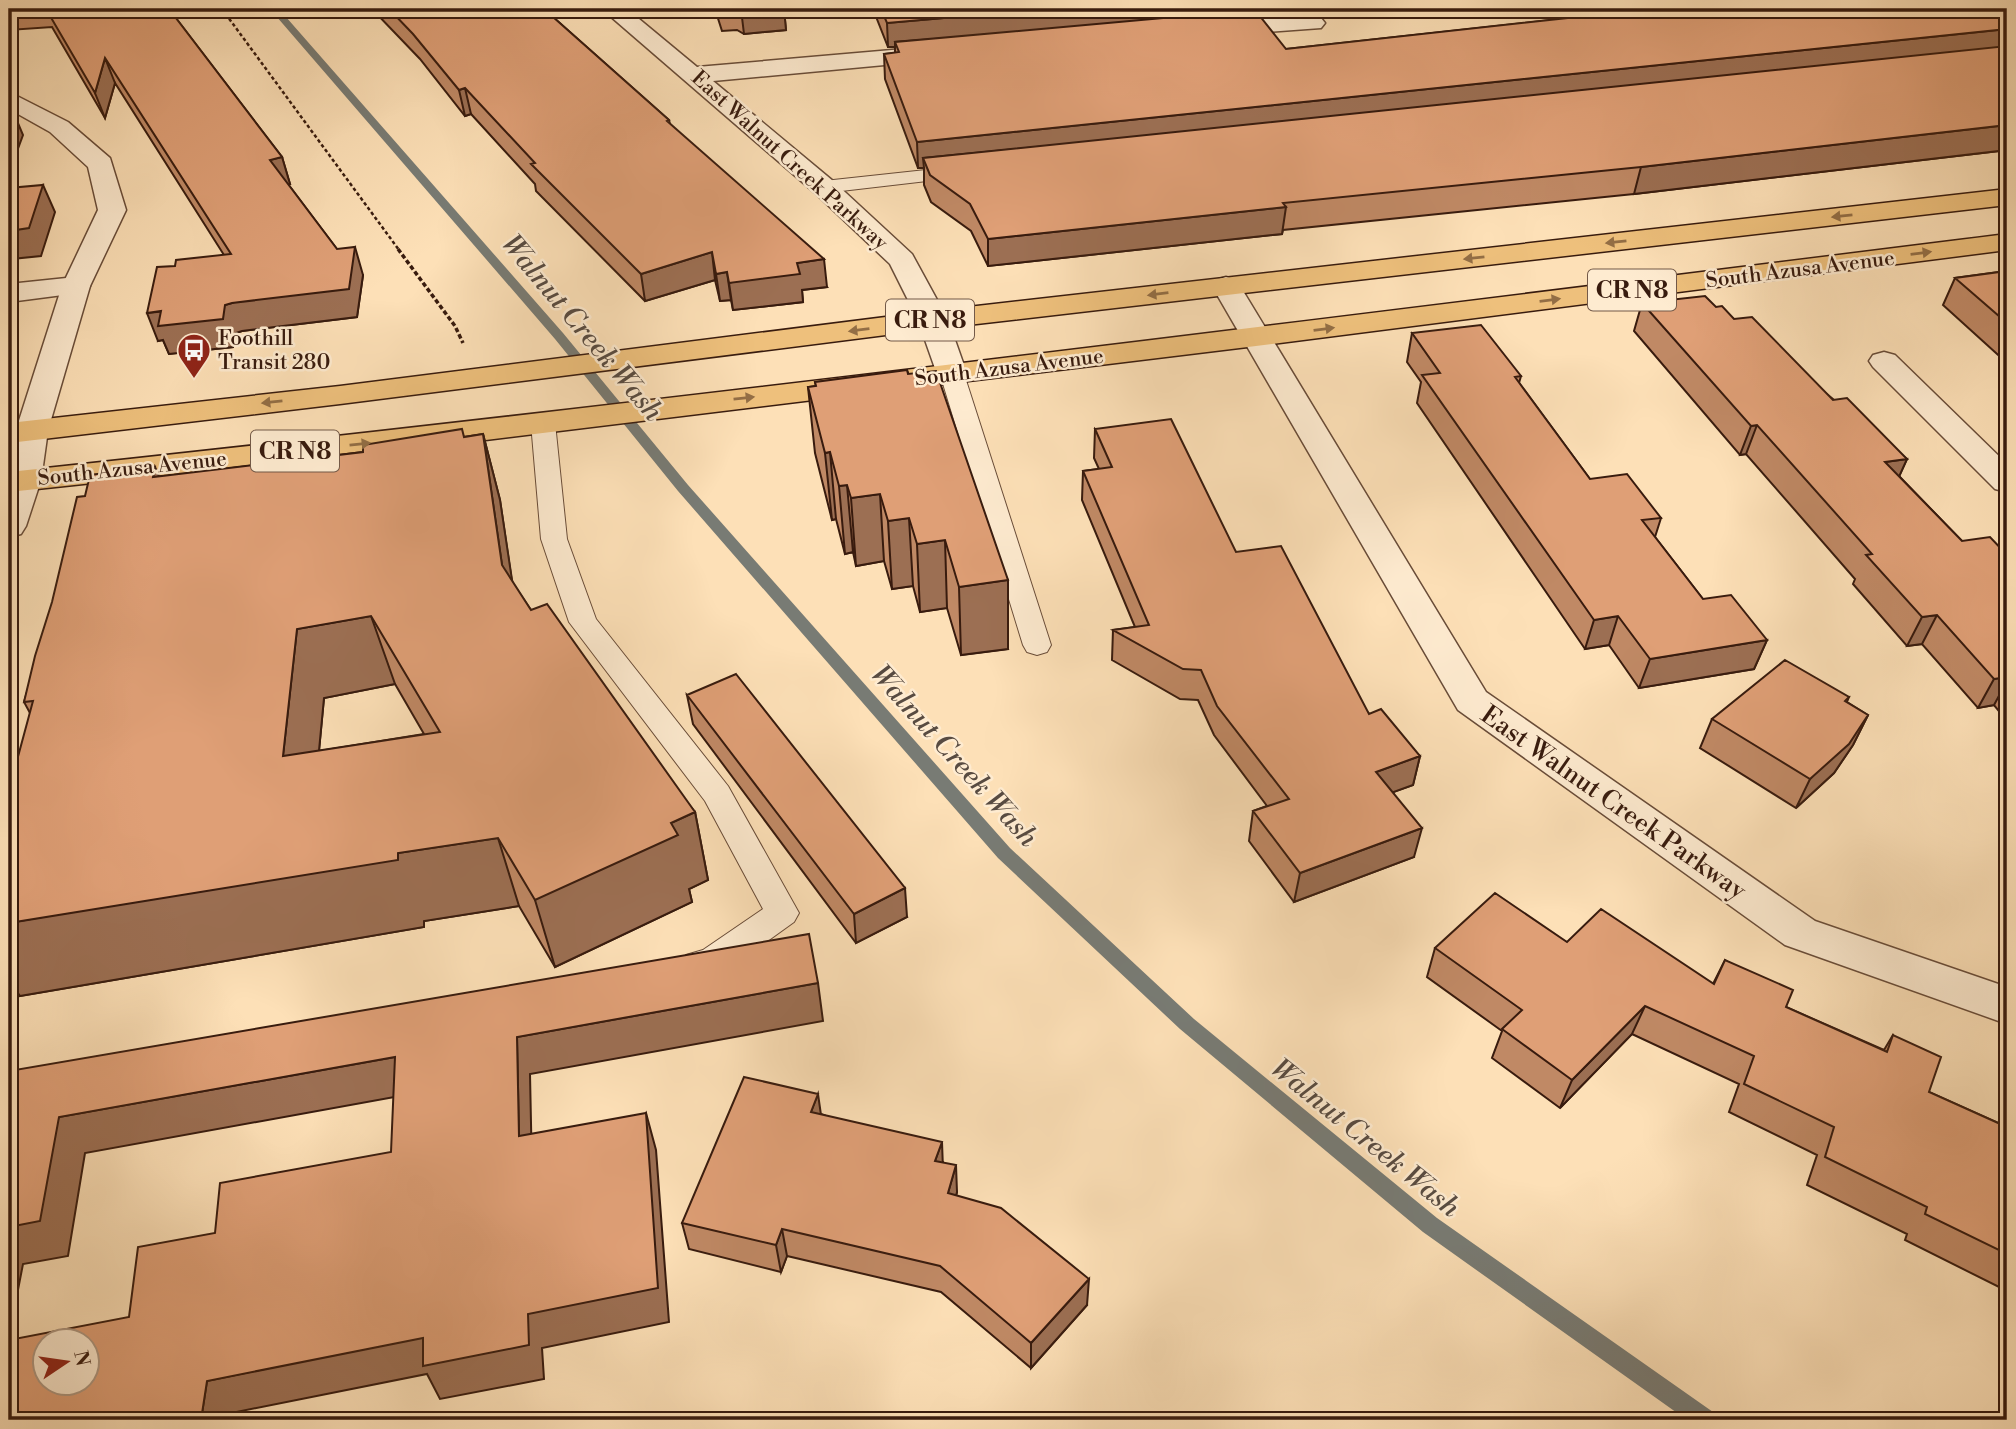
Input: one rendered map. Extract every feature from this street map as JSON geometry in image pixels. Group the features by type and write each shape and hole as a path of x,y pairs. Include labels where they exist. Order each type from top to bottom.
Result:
{"main road":[{"name":"South Azusa Avenue","path":"20,431 933,320 2007,197"},
{"name":"South Azusa Avenue","path":"16,481 952,374 2007,242"}],"street":[{"name":"East Walnut Creek Parkway","path":"613,9 824,187 901,260 933,320 952,374"},
{"path":"1196,30 1313,23"},
{"path":"694,75 959,51"},
{"path":"9,99 59,127 101,164 112,209 76,286 20,431 9,526"},
{"path":"9,293 76,286"},
{"name":"East Walnut Creek Parkway","path":"1226,286 1472,701 1800,933 2007,1006"},
{"path":"1884,361 2007,482"}],"lane":[{"path":"824,187 977,171"},
{"path":"952,374 1037,645"},
{"path":"554,421 554,539 583,622 717,794 782,913 710,963 670,969"}],"path":[{"path":"222,9 455,326 471,356 473,378"}],"building":[{"path":"46,9 169,9 282,157 270,160 337,249 355,247 349,289 232,303 225,305 223,319 158,326 161,311 147,313 157,267 175,266 176,260 231,254 105,58 95,93"},
{"path":"389,9 544,9 824,259 797,263 800,274 729,283 727,272 716,274 712,252 641,274 531,164 535,163 465,88 459,90"},
{"path":"881,9 1046,9 887,23"},
{"path":"1604,9 1994,9 2007,18 2007,29 917,142 884,54 899,52 895,42 1255,10 1286,49 1604,14"},
{"path":"2007,46 2007,125 1641,167 1283,203 1286,207 988,239 970,204 930,175 923,158"},
{"path":"43,185 29,228 9,231 9,188"},
{"path":"2007,271 2007,323 1955,278"},
{"path":"1705,296 1716,307 1722,306 1734,319 1752,317 1833,400 1847,398 1907,459 1885,462 1962,541 1990,537 2007,555 2007,677 1994,679 1937,615 1922,617 1866,555 1872,554 1757,425 1751,426 1642,303"},
{"path":"1481,325 1521,376 1515,377 1590,479 1627,474 1661,518 1642,520 1703,599 1731,595 1767,640 1650,659 1618,616 1594,620 1422,375 1440,373 1412,333"},
{"path":"907,370 908,374 936,371 1008,580 959,587 945,540 917,544 909,518 888,521 880,494 851,498 847,485 839,486 830,452 825,453 808,387 816,386 815,382"},
{"path":"1171,419 1236,552 1281,546 1369,714 1381,709 1420,756 1376,772 1422,828 1300,873 1253,811 1289,799 1217,706 1201,670 1183,669 1113,630 1149,625 1083,471 1112,467 1095,429"},
{"path":"462,429 464,437 483,434 502,565 531,610 547,604 695,812 671,823 678,835 535,900 498,838 398,853 398,860 9,923 9,790 33,701 24,702 77,497 85,496 90,475 155,467 153,477 363,452 363,445","holes":["371,616 440,732 283,756 297,629"]},
{"path":"1785,660 1849,697 1845,701 1868,715 1849,744 1810,779 1712,719"},
{"path":"736,674 905,888 854,914 687,695"},
{"path":"1495,893 1567,942 1601,909 1714,984 1725,960 1793,990 1786,1007 1887,1052 1893,1035 1941,1057 1929,1092 2007,1127 2007,1254 1925,1214 1927,1207 1825,1157 1834,1127 1744,1084 1754,1056 1645,1006 1572,1080 1502,1029 1522,1010 1435,948"},
{"path":"809,934 818,983 517,1037 519,1136 646,1113 658,1288 528,1314 529,1345 423,1366 423,1338 207,1381 201,1420 9,1420 9,1340 32,1336 32,1398 102,1398 102,1328 72,1328 129,1317 138,1247 215,1233 220,1183 391,1152 395,1057 59,1117 40,1221 9,1227 9,1071"},
{"path":"744,1077 818,1094 811,1112 942,1142 935,1161 956,1165 948,1193 1001,1208 1089,1279 1031,1343 940,1266 782,1229 776,1245 682,1223"}],"waterway":[{"name":"Walnut Creek Wash","path":"274,9 559,336 683,488 1004,853 1187,1024 1430,1225 1705,1420"}],"place":[{"name":"Foothill Transit 280","path":"194,380"}]}
